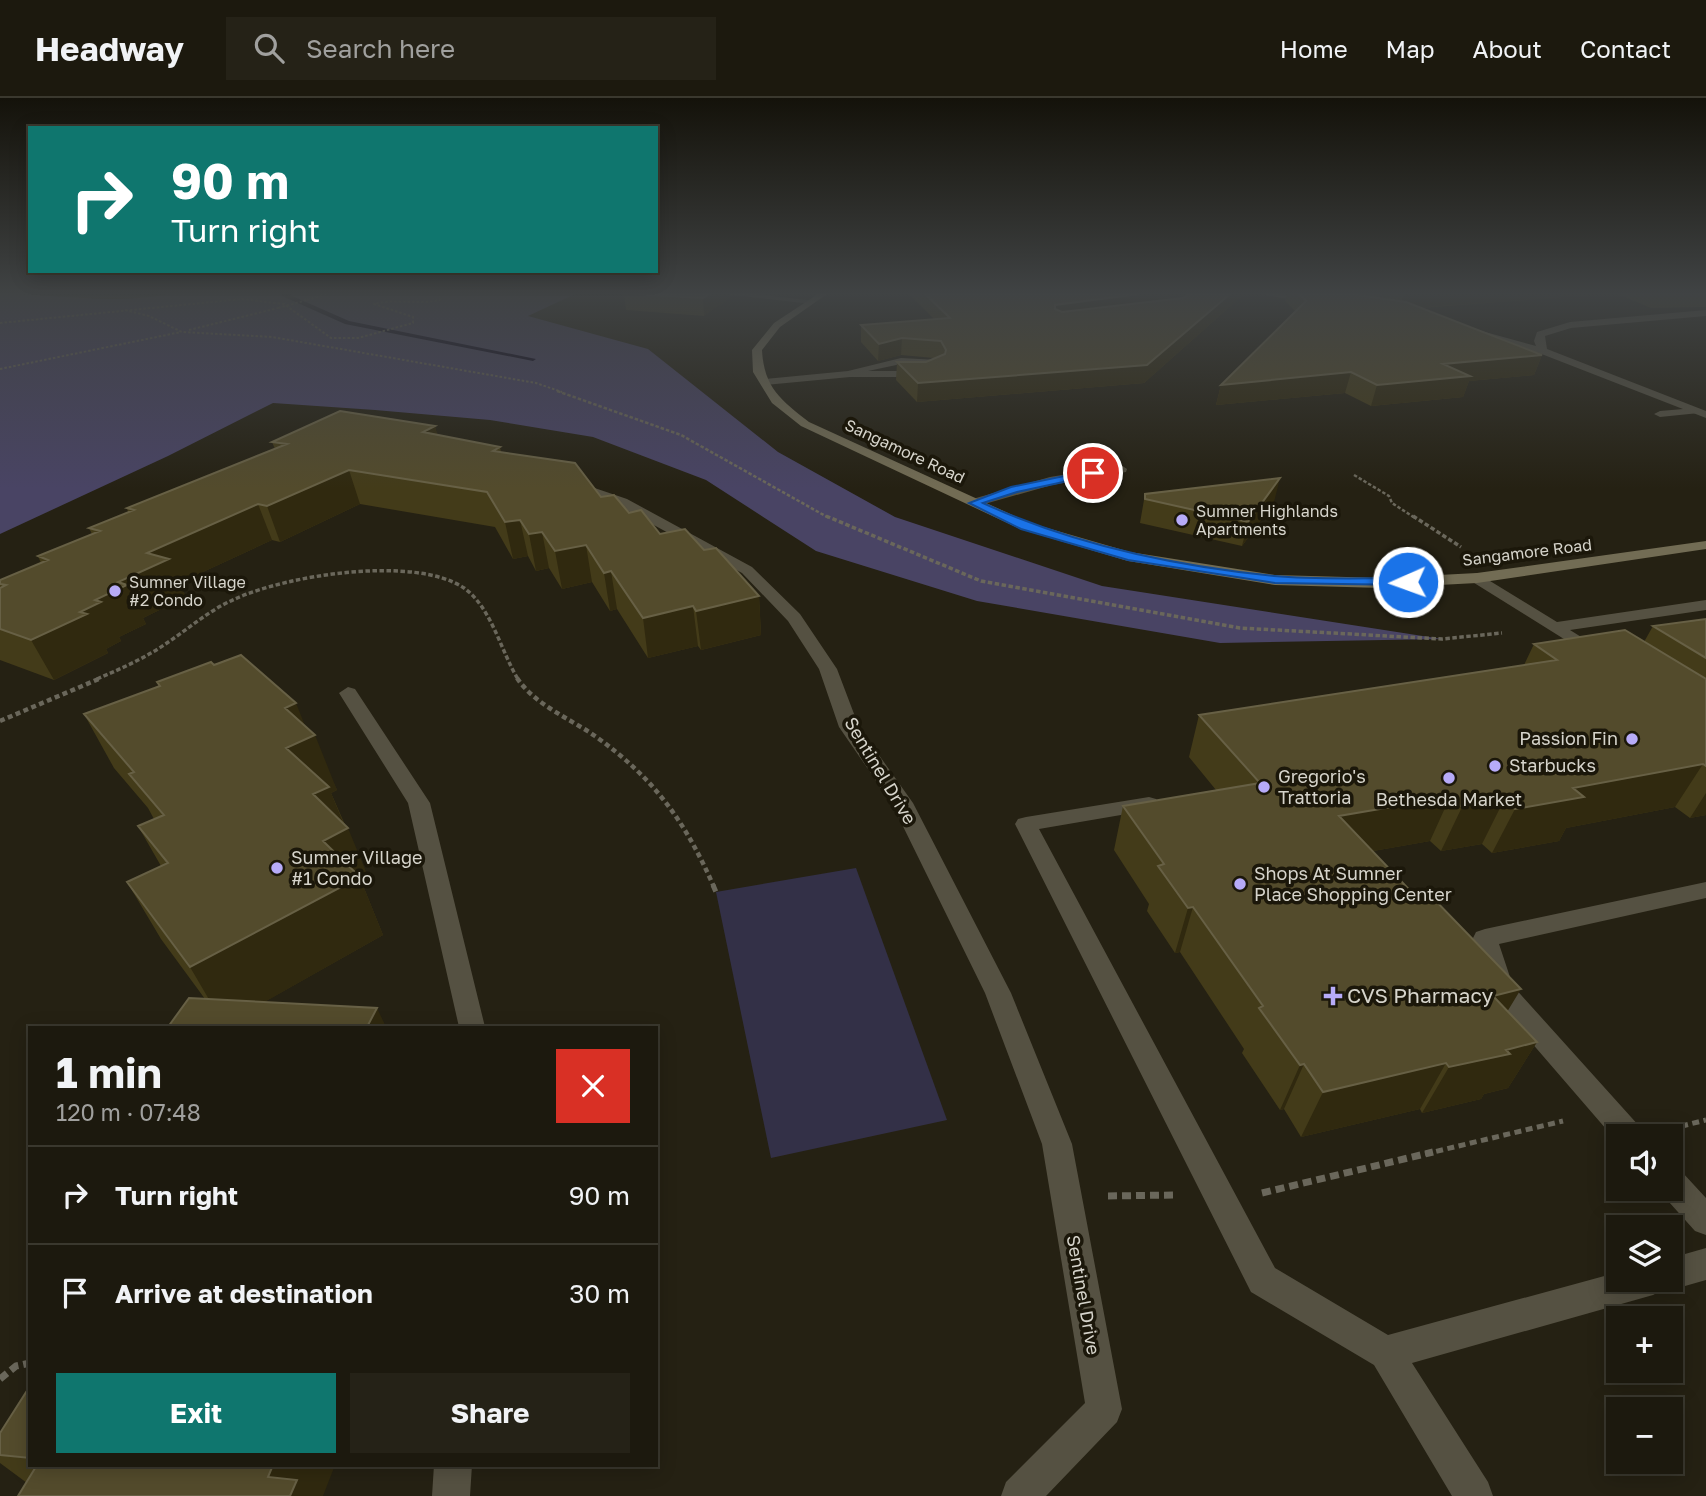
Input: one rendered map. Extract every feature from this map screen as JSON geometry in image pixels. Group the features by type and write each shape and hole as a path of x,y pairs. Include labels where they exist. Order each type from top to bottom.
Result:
{"street":[{"name":"Sangamore Road","path":"757,359 758,372 778,403 805,424 1025,526 1128,556 1275,579 1382,583 1477,578 1706,545"},
{"path":"1564,359 1700,413"},
{"path":"765,382 849,374 925,374 938,369 934,362 881,362 849,374"},
{"path":"1660,414 1700,413"},
{"path":"974,503 1059,479 1121,469"},
{"name":"Sentinel Drive","path":"560,480 622,502 747,570 794,618 828,669 849,727 902,803 998,993 1057,1144 1104,1409 1020,1496"},
{"path":"1477,578 1613,665"},
{"path":"1555,627 1706,606"},
{"path":"348,693 419,803 472,1026"},
{"path":"1167,802 1026,824 1263,1280 1387,1353 1474,1496"},
{"path":"1620,1124 1502,991 1485,938 1706,890"},
{"path":"1683,1195 1706,1220"},
{"path":"1683,1271 1706,1264"},
{"path":"1387,1353 1606,1292"},
{"path":"451,1496 453,1467"}],"path":[{"path":"0,369 48,359"},
{"path":"403,359 536,383 681,435 834,521 981,582 1240,628 1442,639 1555,627"},
{"path":"1354,475 1389,496 1392,503 1466,551"},
{"path":"0,721 118,670 152,652 207,614 236,598 268,587 342,573 407,572 437,576 455,582 468,591 528,691 597,738 655,783 696,844 716,892"},
{"path":"1683,1125 1706,1120"},
{"path":"1066,1199 1149,1194 1255,1195 1563,1121 1606,1127"},
{"path":"0,1379 16,1366 28,1363"}],"shaded area":[{"path":"0,359 661,359 778,452 895,517 1102,586 1442,639 1220,643 977,601 816,551 706,480 593,437 490,420 375,410 273,403 168,456 0,534"},
{"path":"856,868 947,1120 771,1158 716,892"}],"building":[{"path":"933,359 1154,359 1147,365 918,383 897,362 926,362"},
{"path":"1247,359 1495,359 1443,364 1470,376 1377,385 1351,372 1221,385"},
{"path":"340,411 435,426 423,432 500,447 493,451 575,463 601,497 614,495 629,513 641,510 660,534 685,529 704,550 716,548 759,596 696,611 693,606 643,618 611,571 604,573 586,545 555,551 542,532 529,534 520,520 505,522 487,492 349,470 267,506 258,504 147,553 169,559 118,582 127,585 95,600 101,602 80,612 87,614 31,640 0,629 0,588 6,585 0,584 0,580 48,560 38,556 100,531 89,528 134,510 127,508 287,444 272,442"},
{"path":"1280,478 1248,522 1145,499 1145,494"},
{"path":"1706,619 1706,658 1653,626"},
{"name":"Shops At Sumner Place Shopping Center","path":"1625,630 1706,679 1706,766 1703,764 1573,788 1584,797 1515,809 1504,800 1462,807 1450,797 1339,816 1420,901 1433,898 1521,989 1493,996 1537,1042 1506,1050 1510,1054 1449,1067 1446,1063 1323,1092 1259,1008 1263,1006 1193,907 1188,908 1158,866 1164,864 1123,806 1260,783 1199,715 1557,660 1534,644"},
{"name":"Sumner Village #1 Condo","path":"241,655 296,703 285,708 315,735 286,748 329,787 313,794 348,828 323,841 360,877 190,967 127,882 168,863 138,826 164,815 129,774 134,772 84,714 160,686 157,682 211,662 214,665"},
{"path":"189,998 377,1008 368,1026 169,1026"},
{"path":"28,1389 28,1458 0,1455 0,1433"},
{"path":"36,1467 272,1467 268,1477 297,1480 290,1496 18,1496"}],"place":[{"name":"Sumner Highlands Apartments","path":"1182,520"},
{"name":"Sumner Village #2 Condo","path":"115,591"},
{"name":"Passion Fin","path":"1632,739"},
{"name":"Starbucks","path":"1495,766"},
{"name":"Bethesda Market","path":"1449,778"},
{"name":"Gregorio's Trattoria","path":"1264,787"},
{"name":"Sumner Village #1 Condo","path":"277,868"},
{"name":"Shops At Sumner Place Shopping Center","path":"1240,884"},
{"name":"CVS Pharmacy","path":"1333,996"}],"route":[{"path":"1093,473 1015,489 974,503 1025,526 1128,556 1275,579 1408,582"}]}
